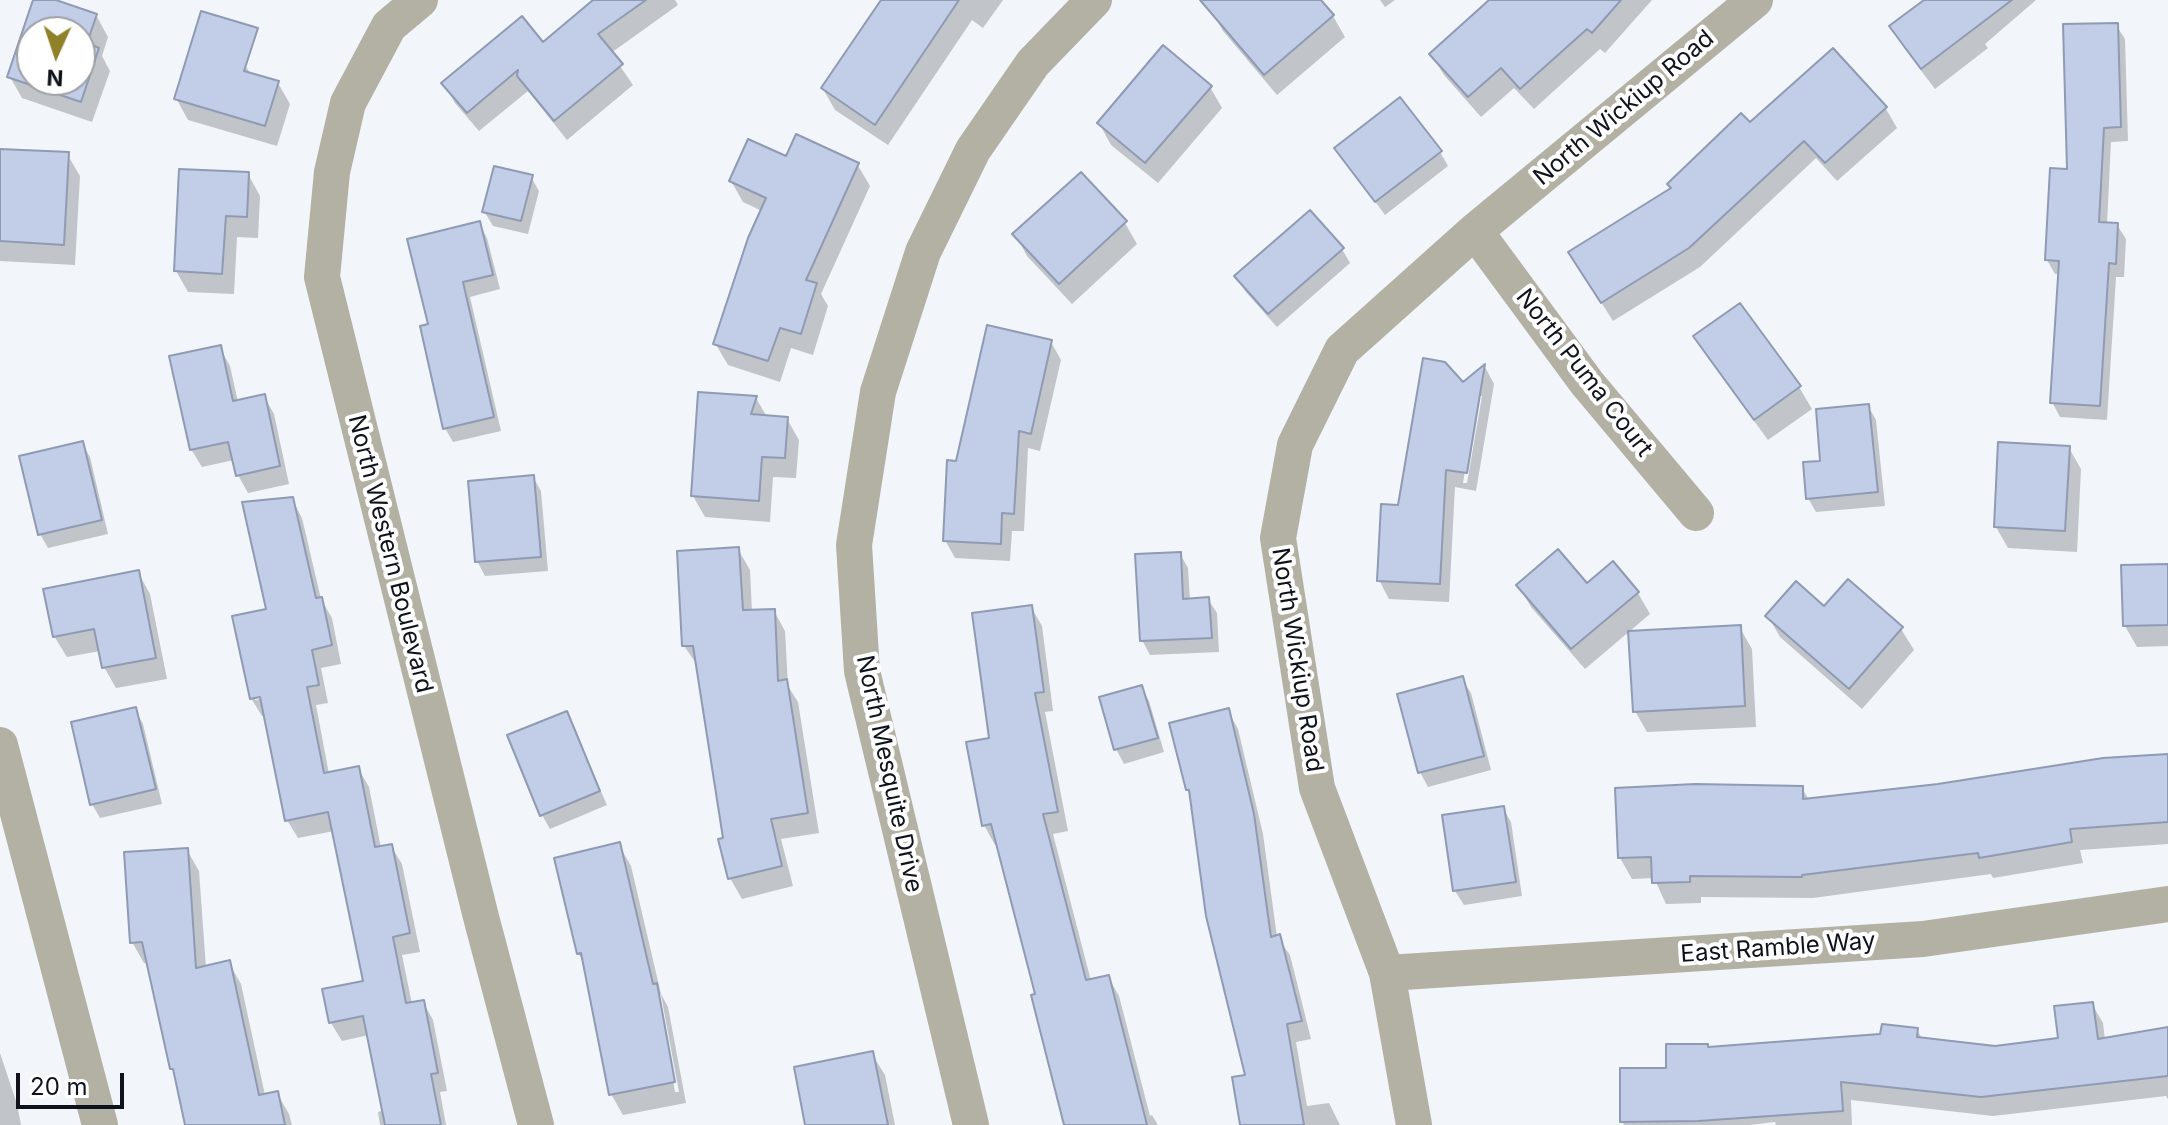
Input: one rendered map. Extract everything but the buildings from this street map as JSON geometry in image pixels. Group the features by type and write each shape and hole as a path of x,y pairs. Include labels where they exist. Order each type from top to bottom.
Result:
{"street":[{"name":"North Western Boulevard","path":"420,0 389,26 348,103 332,172 322,277 481,917 536,1125"},
{"name":"North Mesquite Drive","path":"971,1125 862,671 854,545 878,392 923,252 973,150 1033,63 1094,0"},
{"name":"North Wickiup Road","path":"1414,1125 1387,973 1317,788 1278,538 1295,445 1342,350 1475,231 1755,0"},
{"name":"North Puma Court","path":"1475,231 1587,383 1696,513"},
{"path":"0,745 100,1125"},
{"name":"East Ramble Way","path":"1387,973 1923,939 2168,904"}]}
